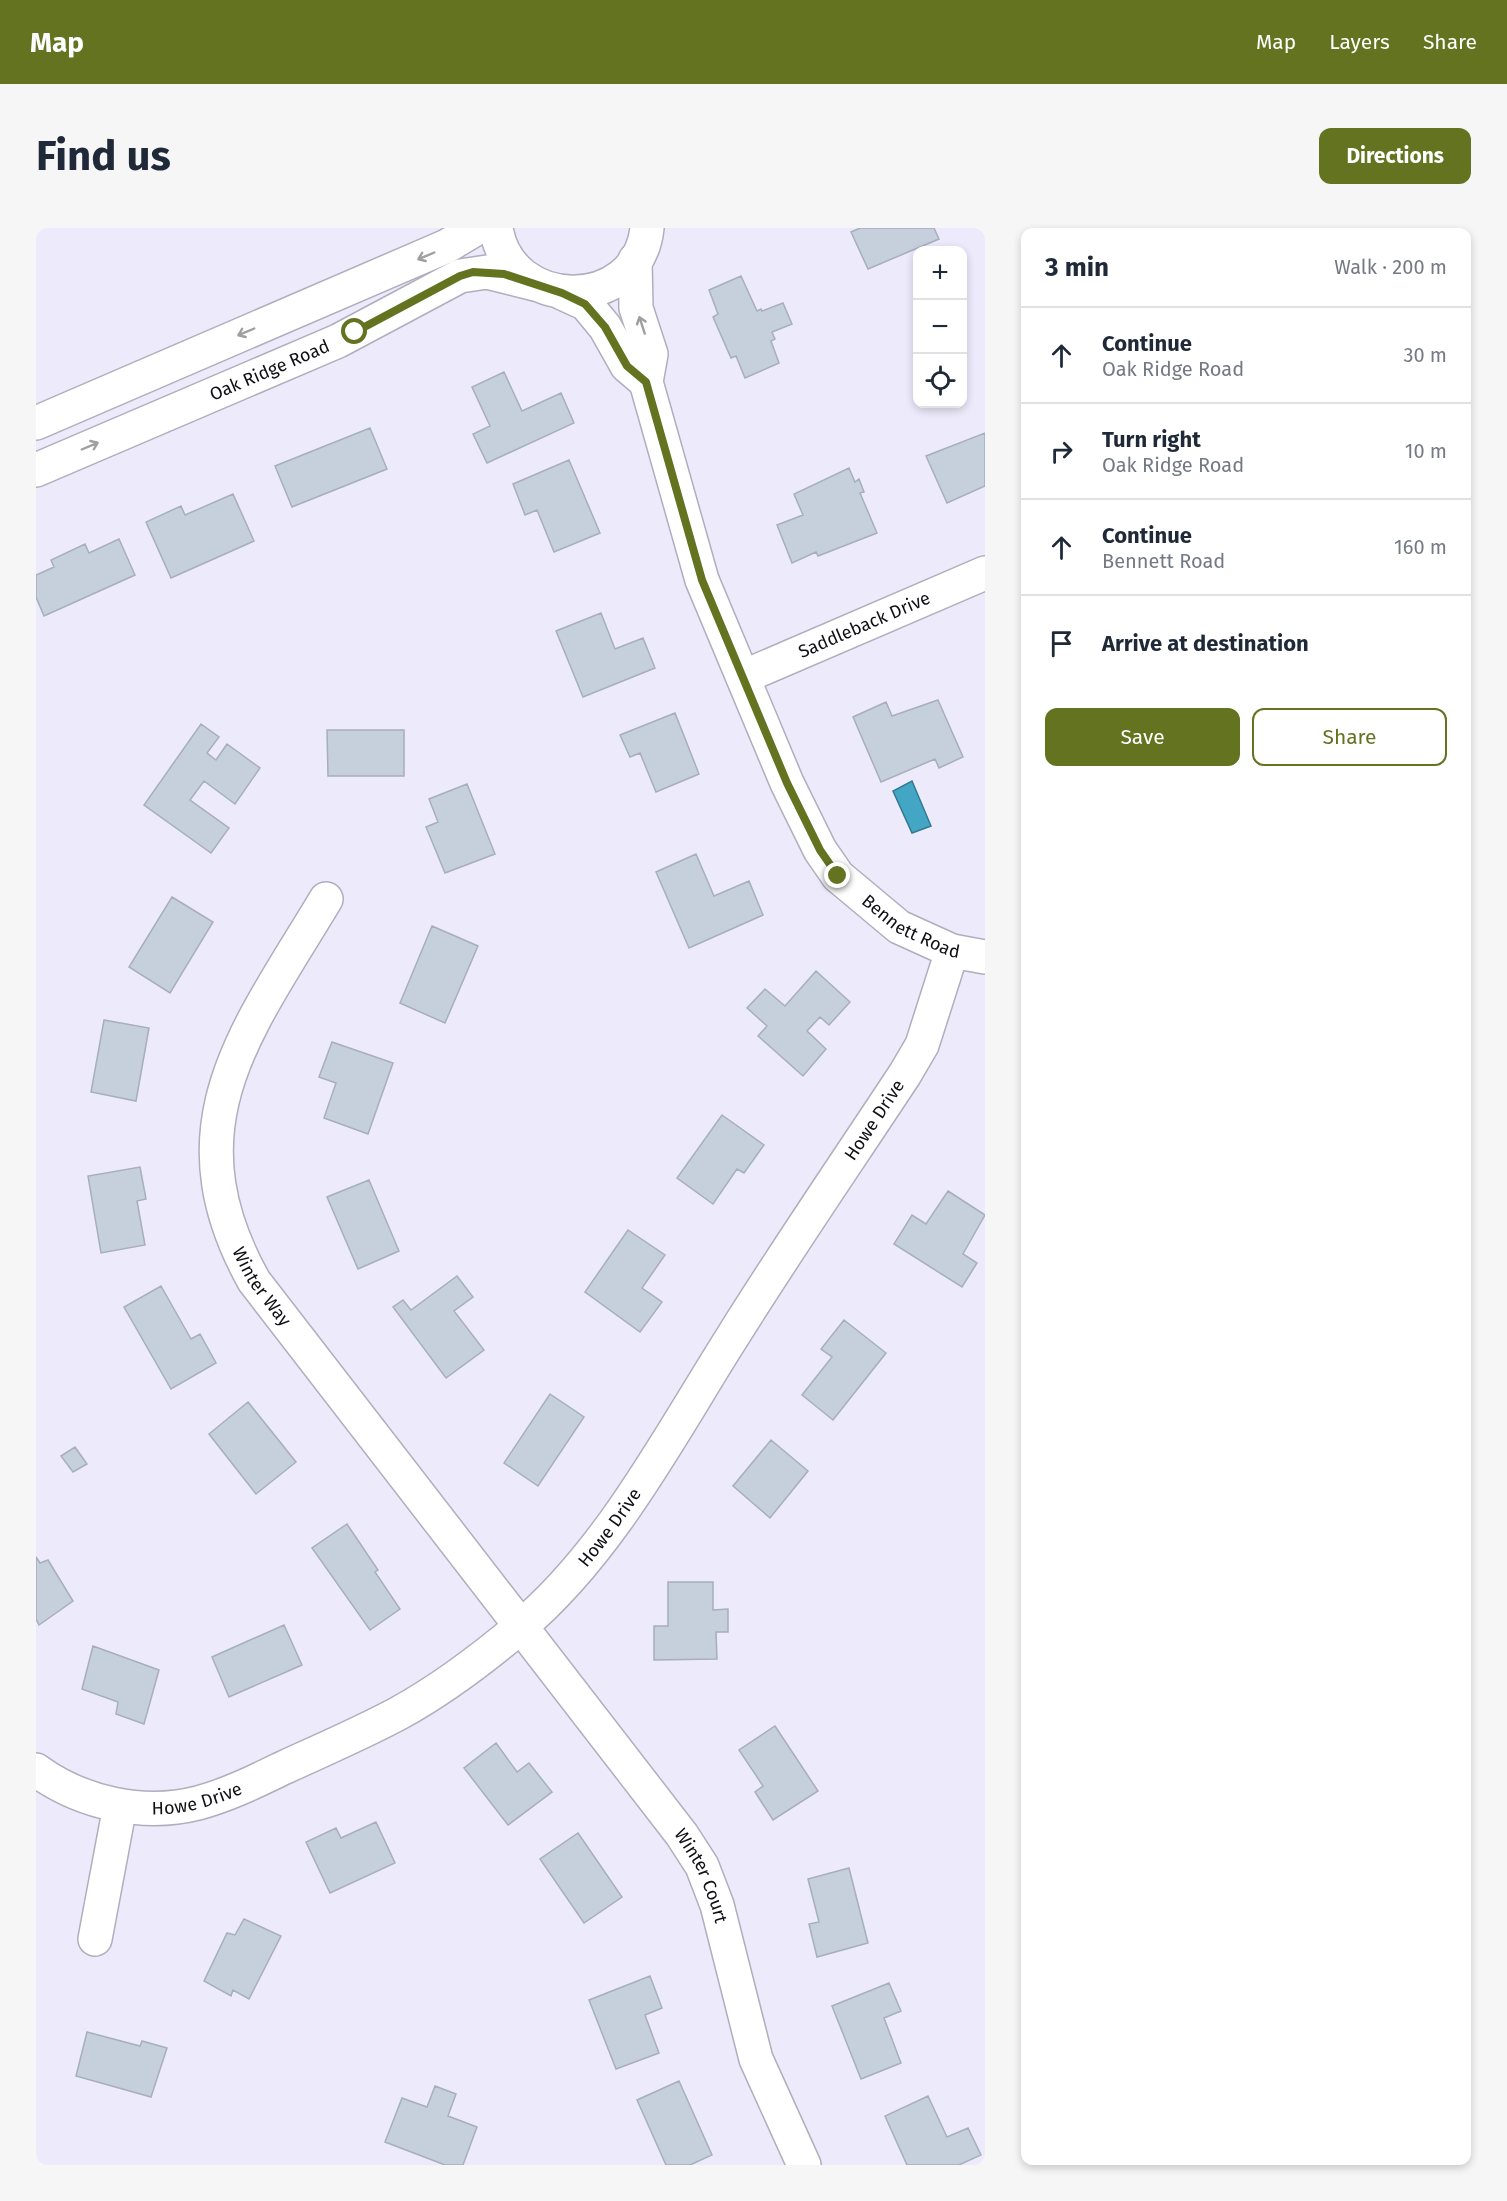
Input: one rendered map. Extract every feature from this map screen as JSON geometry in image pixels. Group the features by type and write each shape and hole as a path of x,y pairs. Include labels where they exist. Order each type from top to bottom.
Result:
{"street":[{"path":"36,423 447,246 477,228"},
{"path":"496,228 510,262 548,288 585,304 605,327 627,366 646,382"},
{"path":"548,288 590,292 603,287 616,280 645,237"},
{"name":"Bennett Road","path":"645,237 636,308 651,354 646,382 702,580 787,783 820,850 838,876 899,927 951,951 985,957"},
{"name":"Oak Ridge Road","path":"36,470 338,341 460,276 487,272 548,288"},
{"name":"Saddleback Drive","path":"743,676 985,573"},
{"name":"Winter Way","path":"326,898 245,1035 220,1103 216,1139 219,1183 226,1220 238,1253 254,1281 520,1627"},
{"name":"Howe Drive","path":"36,1770 78,1795 120,1806 176,1806 198,1803 238,1788 400,1713 441,1688 520,1627 598,1545 625,1508 732,1338 905,1074 922,1045 951,951"},
{"name":"Winter Court","path":"520,1627 682,1835 702,1866 717,1905 756,2058 804,2165"},
{"path":"95,1939 120,1806"}],"water":[{"path":"912,781 931,826 912,833 893,791"}],"building":[{"path":"860,228 934,228 939,239 922,246 913,246 913,250 868,269 851,232"},
{"path":"741,276 757,311 783,303 792,324 772,332 775,339 771,341 779,363 745,378 736,356 731,358 713,317 718,314 709,290"},
{"path":"504,372 522,411 561,393 574,423 487,463 473,434 490,426 472,387"},
{"path":"370,428 387,469 292,507 275,466"},
{"path":"985,433 985,486 947,503 926,456"},
{"path":"569,460 600,533 554,552 537,510 525,515 513,484"},
{"path":"849,468 855,482 859,479 864,492 860,493 877,533 818,556 816,552 792,563 777,525 803,515 794,494"},
{"path":"233,494 254,541 171,578 146,522 181,506 185,515"},
{"path":"119,539 135,575 44,616 36,597 36,575 54,567 51,560 85,544 89,553"},
{"path":"601,613 615,649 643,638 655,668 583,697 556,631"},
{"path":"938,700 963,757 939,768 935,759 881,782 853,717 886,702 892,716"},
{"path":"675,713 699,774 656,792 640,753 630,757 620,735"},
{"path":"201,724 219,737 207,753 216,760 227,744 260,768 235,804 204,781 190,800 229,828 211,853 144,805"},
{"path":"327,730 404,730 404,776 328,776"},
{"path":"467,784 495,854 445,873 426,827 438,822 429,799"},
{"path":"696,854 714,896 749,881 763,915 689,948 656,872"},
{"path":"172,897 213,922 170,993 129,967"},
{"path":"432,926 478,946 445,1023 400,1003"},
{"path":"816,971 850,1002 829,1025 820,1017 807,1031 826,1049 803,1076 758,1036 767,1026 747,1008 765,989 785,1006"},
{"path":"104,1020 149,1028 136,1101 91,1092"},
{"path":"332,1042 393,1063 368,1134 324,1118 336,1083 319,1077"},
{"path":"722,1115 764,1145 744,1173 737,1169 713,1204 677,1178"},
{"path":"140,1167 146,1199 137,1201 145,1245 101,1253 88,1176"},
{"path":"369,1180 399,1251 358,1269 327,1197"},
{"path":"948,1191 985,1215 963,1254 977,1263 962,1287 894,1244 912,1215 926,1224"},
{"path":"628,1230 665,1255 642,1288 662,1302 640,1332 585,1292"},
{"path":"457,1276 473,1297 454,1311 484,1350 446,1378 393,1307 403,1300 411,1310"},
{"path":"161,1286 191,1339 200,1334 216,1363 171,1389 124,1307"},
{"path":"844,1320 886,1353 833,1420 802,1395 832,1357 821,1349"},
{"path":"550,1394 584,1417 538,1486 504,1463"},
{"path":"248,1402 296,1462 256,1494 209,1434"},
{"path":"771,1440 808,1471 770,1518 733,1486"},
{"path":"75,1447 87,1464 73,1472 61,1456"},
{"path":"347,1524 378,1570 375,1572 400,1609 370,1630 312,1548"},
{"path":"36,1557 40,1563 48,1560 73,1601 39,1625 36,1619"},
{"path":"668,1582 713,1582 713,1610 728,1609 728,1632 716,1632 717,1659 654,1660 654,1626 668,1626"},
{"path":"284,1625 302,1665 229,1697 212,1657"},
{"path":"93,1646 159,1670 144,1724 116,1714 118,1702 82,1689"},
{"path":"775,1726 818,1791 773,1820 755,1792 763,1786 739,1750"},
{"path":"496,1743 517,1772 529,1763 552,1792 508,1825 464,1768"},
{"path":"376,1822 395,1863 330,1893 306,1842 336,1828 341,1838"},
{"path":"578,1833 622,1897 584,1923 540,1859"},
{"path":"849,1868 868,1943 817,1957 809,1924 819,1922 808,1879"},
{"path":"244,1919 281,1936 249,1999 233,1990 231,1996 204,1981 227,1933 235,1935"},
{"path":"650,1976 662,2008 645,2015 659,2053 616,2069 589,2000"},
{"path":"889,1983 901,2011 884,2018 901,2063 861,2079 832,2006"},
{"path":"87,2032 140,2046 142,2041 167,2048 151,2097 76,2076"},
{"path":"679,2081 712,2155 690,2165 666,2165 637,2100"},
{"path":"435,2086 456,2094 448,2116 477,2127 463,2165 445,2165 385,2142 402,2098 427,2107"},
{"path":"928,2096 947,2137 968,2128 981,2155 959,2165 907,2165 885,2116"}],"route":[{"path":"355,332 438,287 473,272 504,274 562,293 585,304 596,316 612,338 627,366 646,382 702,580 787,783 820,850 838,876"}]}
